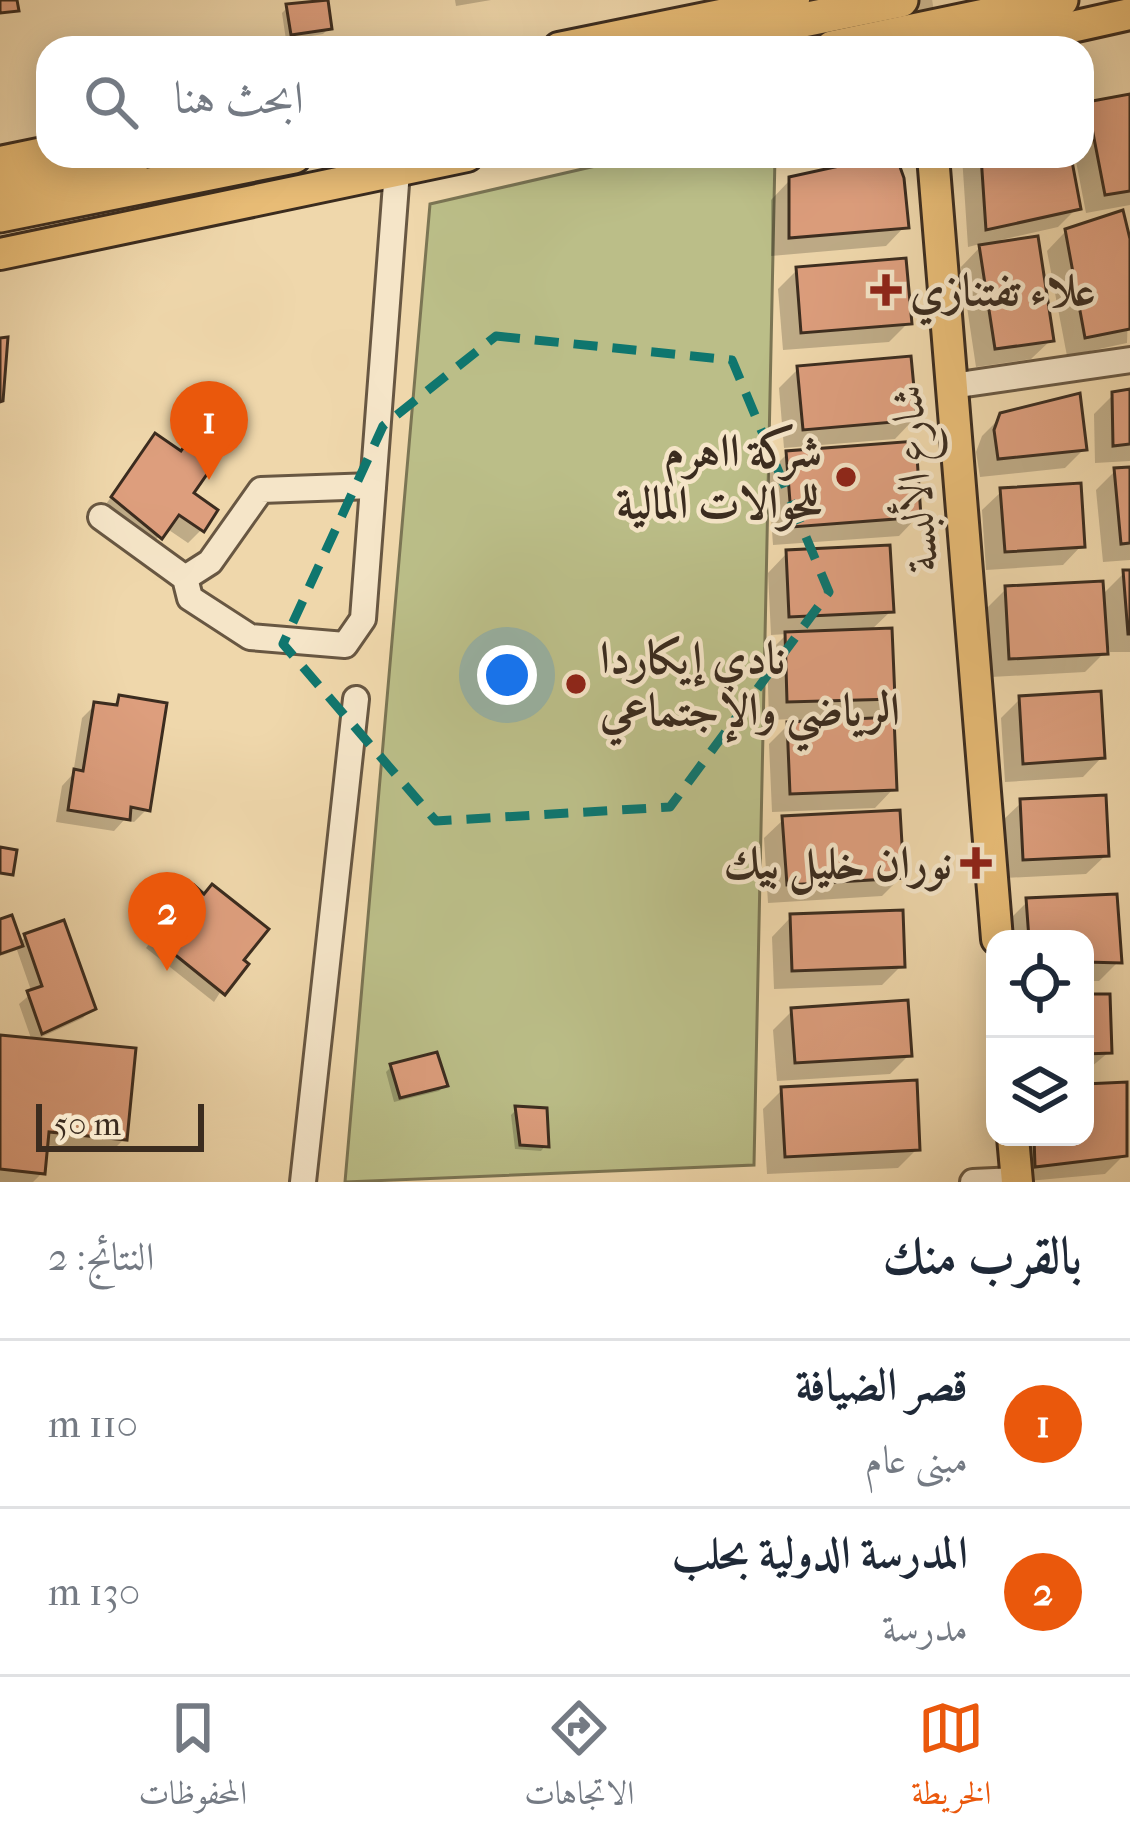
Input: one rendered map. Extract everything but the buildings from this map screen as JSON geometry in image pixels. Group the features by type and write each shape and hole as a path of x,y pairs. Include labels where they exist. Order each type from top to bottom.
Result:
{"highway":[{"path":"725,36 902,0"},
{"path":"889,36 1061,0"},
{"path":"0,184 78,168"},
{"path":"0,215 234,168"}],"main road":[{"path":"618,36 794,0"},
{"path":"1032,36 1130,14"},
{"path":"0,162 36,154"},
{"path":"0,254 411,168"},
{"name":"شارع الألبسة","path":"934,168 996,930"},
{"path":"1014,1146 1017,1181"}],"street":[{"path":"101,517 184,578 190,598 250,637 345,645 363,619 397,171"},
{"path":"952,386 1130,361"},
{"path":"184,578 210,562 261,490 373,486"},
{"path":"303,1182 356,699"},
{"path":"973,1182 1017,1181"}],"highlighted area":[{"path":"496,336 732,360 829,592 670,807 436,821 283,644 383,426"}],"green space":[{"name":"نادي إيكاردا الرياضي والإجتماعي","path":"587,168 775,168 754,1165 345,1182 430,204"}],"tunnel":[{"path":"917,0 922,36"}],"place":[{"name":"علاء تفتنازي","path":"886,290"},
{"name":"شركة ااهرم للحوالات المالية","path":"846,477"},
{"name":"قصر الضيافة","path":"209,480"},
{"name":"نادي إيكاردا الرياضي والإجتماعي","path":"576,684"},
{"name":"نوران خليل بيك","path":"976,863"},
{"name":"المدرسة الدولية بحلب","path":"167,971"}]}
